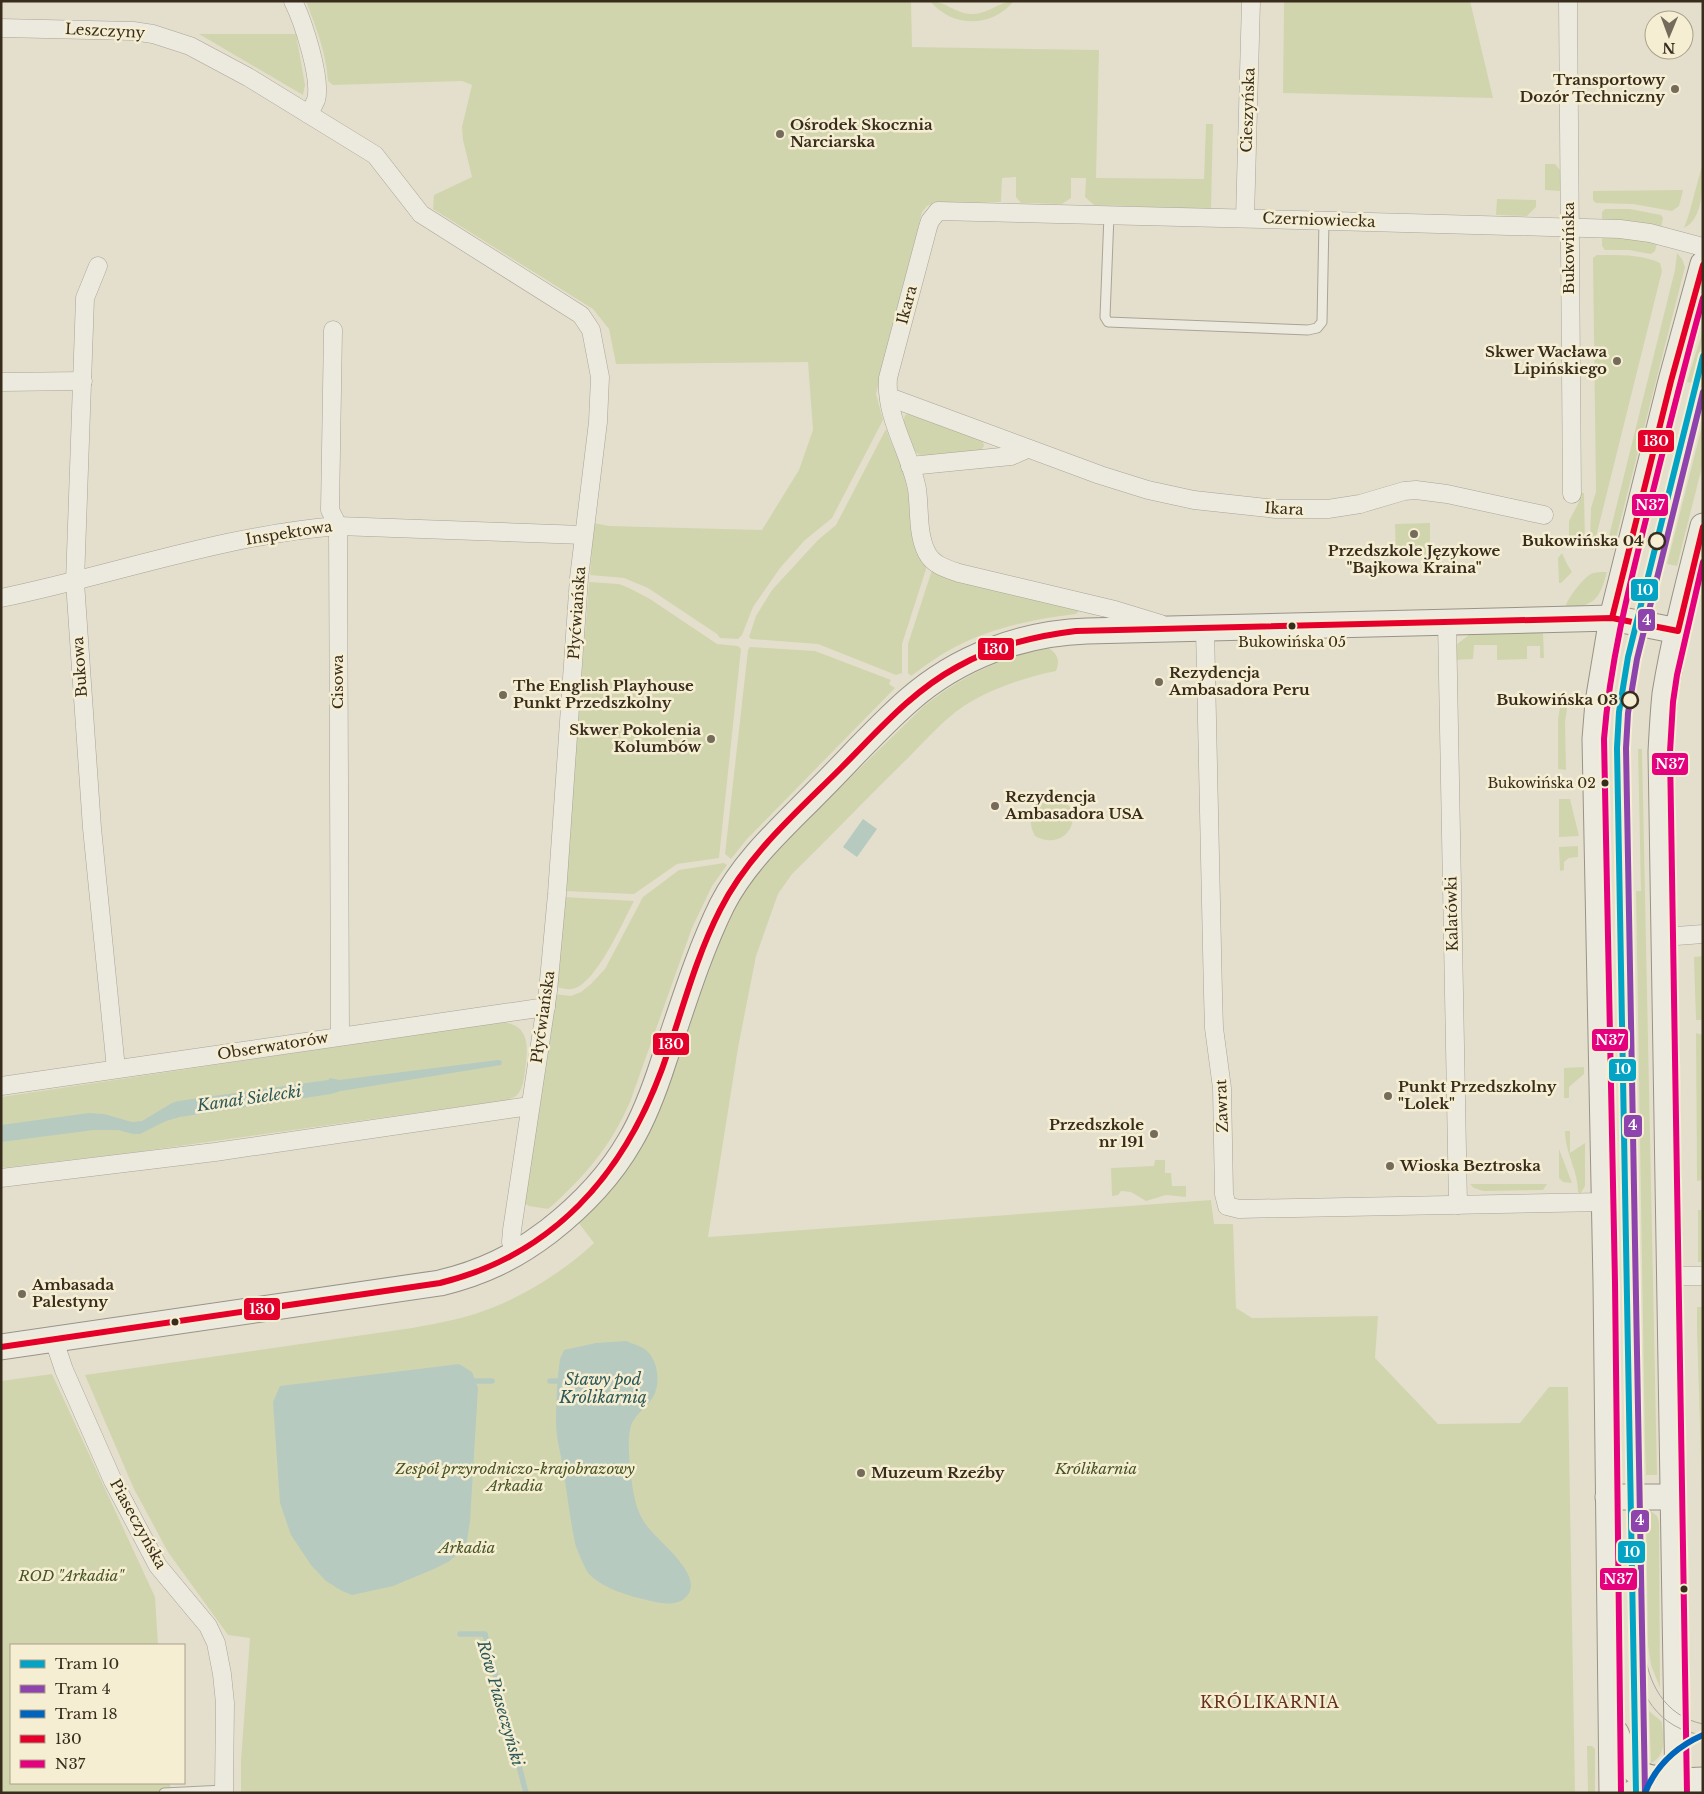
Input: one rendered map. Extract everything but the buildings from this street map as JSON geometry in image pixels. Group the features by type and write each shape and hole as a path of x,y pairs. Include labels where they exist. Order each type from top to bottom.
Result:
{"main road":[{"path":"1612,1793 1604,1202 1595,739 1600,683 1612,618 1668,390 1703,264"},
{"path":"1678,1787 1661,752 1665,696 1703,526"},
{"path":"1,1346 54,1340 440,1283 466,1277 488,1269 516,1254 538,1239 566,1218 615,1165 631,1139 655,1087 709,932 737,880 764,847 904,705 931,683 955,668 991,650 1042,635 1076,631 1176,628 1612,618 1678,632"},
{"path":"1608,1497 1673,1497"},
{"path":"1612,1723 1628,1762 1635,1772 1678,1787"},
{"path":"1633,1793 1647,1787 1678,1787 1703,1780"}],"street":[{"path":"293,1 312,55 316,82 316,100 308,114"},
{"name":"Cieszyńska","path":"1245,218 1251,1"},
{"name":"Bukowińska","path":"1568,1 1572,494"},
{"name":"Leszczyny","path":"1,28 133,31 153,34 190,46 248,76 308,114"},
{"name":"Płyćwiańska","path":"308,114 375,155 421,214 581,316 591,330 600,377 598,422 583,535 557,894 546,1006 512,1230 511,1242 516,1254"},
{"name":"Czerniowiecka","path":"934,215 938,211 946,211 1620,229 1643,232 1703,247"},
{"name":"Ikara","path":"934,215 928,226 888,378 889,397 894,422 917,490 921,535 928,555 935,563 959,573 1115,610 1176,628"},
{"name":"Bukowa","path":"98,266 84,298 83,380 75,582 92,828 116,1069"},
{"name":"Cisowa","path":"333,330 330,510 338,526 340,1036"},
{"path":"1,382 83,380"},
{"name":"Ikara","path":"889,397 1027,449 1148,490 1194,500 1224,505 1302,510 1338,509 1404,491 1416,490 1447,494 1544,516"},
{"path":"910,466 1011,456 1027,449"},
{"name":"Inspektowa","path":"1,598 75,582 184,553 264,535 302,529 338,526 583,535"},
{"name":"Kalatówki","path":"1447,622 1458,1205"},
{"name":"Zawrat","path":"1206,628 1214,1028 1222,1079 1225,1201 1228,1206 1239,1209 1604,1202"},
{"path":"1663,938 1703,934"},
{"name":"Obserwatorów","path":"1,1086 546,1006"},
{"path":"1,1178 215,1152 530,1106"},
{"path":"1670,1276 1703,1276"},
{"name":"Piaseczyńska","path":"54,1340 64,1370 113,1481 158,1566 208,1626 216,1644 226,1702 224,1791"}],"lane":[{"path":"1109,215 1106,320 1112,323 1298,330 1317,328 1322,322 1324,221"},
{"path":"164,1793 224,1791"}],"green space":[{"path":"306,1 911,1 912,47 1099,50 1096,178 1204,179 1206,124 1213,124 1211,209 1094,205 1085,197 1086,178 1071,178 1071,198 1062,204 1021,203 1016,197 1016,177 1002,178 1001,202 934,203 927,206 922,212 876,394 883,420 832,518 804,541 780,568 753,607 742,635 738,639 720,638 717,634 648,588 624,578 590,575 594,523 609,526 762,530 799,470 813,430 808,362 616,364 609,329 593,309 433,209 434,195 472,177 463,140 462,127 472,85 462,81 333,85 328,81 323,50"},
{"path":"930,1 940,3 960,12 976,14 1003,3 1014,1 995,16 984,20 972,21 960,20 949,16"},
{"path":"1284,1 1470,1 1493,98 1283,93"},
{"path":"199,34 296,34 305,85 303,95"},
{"path":"1703,162 1699,209 1691,223 1684,228 1689,214"},
{"path":"1545,164 1555,164 1560,170 1560,191 1545,190"},
{"path":"1683,190 1679,206 1672,211 1633,204 1596,203 1593,200 1593,191"},
{"path":"1497,199 1536,200 1536,207 1527,216 1496,215"},
{"path":"1605,209 1630,209 1661,215 1663,218 1661,227 1639,222 1602,220 1602,212"},
{"path":"1602,237 1657,243 1655,251 1651,254 1629,250 1605,250 1602,246"},
{"path":"1677,253 1685,267 1613,550 1606,548 1675,270"},
{"name":"Skwer Wacława Lipińskiego","path":"1597,255 1645,258 1660,263 1662,271 1595,541 1590,542 1591,508 1596,492 1593,258"},
{"path":"1703,330 1703,339 1692,383 1687,382"},
{"path":"908,414 983,441 984,446 981,450 938,455 918,454 912,446 905,426 904,418"},
{"path":"1703,422 1703,463 1677,566 1667,564"},
{"path":"886,429 905,481 909,498 913,538 920,557 927,566 902,644 902,673 896,675 818,644 751,639 749,637 756,616 772,590 818,540 836,525"},
{"path":"1581,493 1584,493 1585,544 1582,547 1569,547 1569,521 1579,502"},
{"path":"1430,523 1430,553 1428,556 1396,556 1395,524"},
{"path":"1562,553 1572,572 1559,583 1558,558"},
{"path":"932,570 966,582 1079,611 1076,614 1030,621 971,639 951,649 911,676 908,673 908,644"},
{"path":"1607,572 1601,589 1594,600 1583,605 1565,608 1572,595 1588,576 1594,573"},
{"path":"589,582 619,584 629,588 650,599 717,644 738,646 741,649 719,858 677,864 634,894 565,891"},
{"path":"1543,632 1544,658 1540,658 1540,646 1527,646 1527,659 1497,660 1497,645 1474,645 1473,659 1454,660 1454,649 1457,644 1469,635"},
{"path":"750,647 815,651 891,680 889,684 895,688 747,839 731,859 725,854 748,650"},
{"path":"1049,648 1057,658 1056,671 1021,680 997,689 974,700 956,712 935,730 792,874 778,894 756,956 738,1048 708,1237 1211,1200 1214,1224 1233,1224 1236,1308 1252,1318 1378,1316 1375,1358 1438,1424 1520,1423 1549,1387 1568,1387 1575,1793 241,1793 241,1760 250,1638 228,1635 168,1552 134,1489 85,1375 412,1328 453,1320 507,1302 547,1280 572,1262 594,1243 578,1222 605,1198 616,1184 637,1153 654,1121 726,924 735,906 757,875 822,805 924,706 952,686 983,669 1015,656"},
{"path":"1561,701 1568,702 1565,722 1566,770 1558,769 1558,720"},
{"path":"1638,749 1642,749 1657,1475 1646,1475 1645,1449 1636,891 1641,891"},
{"path":"1050,799 1064,800 1073,816 1068,832 1054,840 1045,840 1035,836 1031,820 1040,806"},
{"path":"1559,799 1570,799 1579,836 1559,837"},
{"path":"1578,846 1578,857 1569,858 1564,862 1564,870 1560,871 1559,847"},
{"path":"724,863 727,865 712,886 692,928 630,1102 615,1132 588,1169 554,1204 548,1209 529,1206 524,1203 555,994 571,996 581,992 605,969 643,897 679,870"},
{"path":"564,897 634,901 599,965 581,985 572,989 557,987"},
{"path":"1703,956 1703,1020 1696,1020 1694,957"},
{"path":"501,1022 518,1027 523,1032 527,1046 524,1077 520,1092 508,1100 136,1152 1,1168 1,1097"},
{"path":"1696,1033 1703,1035 1703,1180 1697,1181"},
{"path":"1584,1067 1584,1074 1569,1087 1569,1098 1564,1098 1564,1068"},
{"path":"1565,1131 1570,1131 1570,1153 1585,1143 1585,1186 1580,1194 1567,1147"},
{"path":"1559,1149 1572,1183 1563,1182 1559,1178"},
{"path":"1155,1160 1165,1160 1165,1173 1171,1173 1172,1186 1186,1186 1186,1197 1166,1195 1146,1201 1131,1192 1121,1191 1118,1195 1112,1196 1111,1168 1154,1166"},
{"path":"1470,1184 1547,1184 1543,1190 1483,1191 1474,1188"},
{"path":"1698,1210 1703,1210 1703,1262 1698,1262"},
{"path":"1697,1307 1703,1307 1703,1528 1697,1330"},
{"name":"ROD \"Arkadia\"","path":"52,1374 155,1597 158,1644 10,1644 10,1784 170,1784 171,1793 1,1793 1,1381"},
{"path":"1646,1507 1657,1516 1659,1522 1660,1688 1651,1665 1648,1645"},
{"path":"1649,1711 1662,1722 1663,1739 1660,1755 1651,1763"},
{"path":"1587,1746 1592,1746 1595,1749 1595,1793 1588,1793"}],"water":[{"path":"863,819 877,829 857,857 843,847"},
{"name":"Kanał Sielecki","path":"502,1061 501,1065 180,1117 166,1121 140,1134 118,1130 94,1130 1,1142 1,1125 89,1113 104,1114 132,1122 142,1121 178,1101 328,1080 330,1078 339,1080"},
{"name":"Stawy pod Królikarnią","path":"626,1341 640,1346 647,1351 651,1355 656,1367 658,1379 653,1397 637,1416 630,1429 629,1457 636,1504 640,1515 648,1528 682,1565 691,1584 689,1593 682,1601 672,1603 661,1603 618,1592 595,1580 587,1572 583,1564 573,1534 556,1429 560,1359 564,1350 596,1343"},
{"path":"459,1364 472,1372 478,1388 470,1521 467,1541 461,1552 448,1562 393,1586 352,1595 342,1591 326,1581 311,1565 291,1535 280,1503 273,1402 280,1386"}],"waterway":[{"path":"475,1381 492,1381"},
{"path":"550,1381 558,1381"},
{"name":"Rów Piaseczyński","path":"460,1634 485,1634 526,1793"}],"tram line":[{"name":"10","path":"1636,1793 1617,748 1619,712 1628,657 1703,356"},
{"name":"4","path":"1645,1793 1626,748 1628,713 1637,659 1703,392"},
{"path":"1644,1646 1649,1672 1660,1696 1678,1714 1703,1724"},
{"path":"1633,1651 1639,1681 1645,1694 1662,1717 1687,1731 1703,1735"},
{"name":"18","path":"1645,1793 1655,1774 1668,1758 1684,1745 1703,1735"}],"transit line":[{"name":"130","path":"1612,618 1671,381 1703,265"},
{"name":"N37","path":"1621,1793 1615,1283 1604,739 1615,654 1627,599 1674,406 1703,298"},
{"name":"130","path":"1,1347 440,1283 480,1270 517,1253 550,1231 579,1205 604,1176 627,1143 646,1107 662,1069 695,969 711,929 731,890 745,870 791,817 910,700 940,677 985,653 1015,643 1076,631 1612,618 1678,631 1703,527"},
{"name":"N37","path":"1687,1793 1670,752 1673,702 1677,675 1703,562"}],"place":[{"name":"Transportowy Dozór Techniczny","path":"1675,89"},
{"name":"Ośrodek Skocznia Narciarska","path":"780,134"},
{"name":"Skwer Wacława Lipińskiego","path":"1617,361"},
{"name":"Przedszkole Językowe \"Bajkowa Kraina\"","path":"1414,534"},
{"name":"Bukowińska 04","path":"1657,541"},
{"name":"Bukowińska 05","path":"1292,626"},
{"name":"Rezydencja Ambasadora Peru","path":"1159,682"},
{"name":"The English Playhouse Punkt Przedszkolny","path":"503,695"},
{"name":"Bukowińska 03","path":"1630,700"},
{"name":"Skwer Pokolenia Kolumbów","path":"711,739"},
{"name":"Bukowińska 02","path":"1605,783"},
{"name":"Rezydencja Ambasadora USA","path":"995,806"},
{"name":"Punkt Przedszkolny \"Lolek\"","path":"1388,1096"},
{"name":"Przedszkole nr 191","path":"1154,1134"},
{"name":"Wioska Beztroska","path":"1390,1166"},
{"name":"Ambasada Palestyny","path":"22,1294"},
{"name":"Muzeum Rzeźby","path":"861,1473"}],"district":[{"name":"KRÓLIKARNIA","path":"1270,1702"}],"park label":[{"name":"Królikarnia","path":"1096,1469"},
{"name":"Zespół przyrodniczo-krajobrazowy Arkadia","path":"515,1478"},
{"name":"Arkadia","path":"467,1548"}]}
